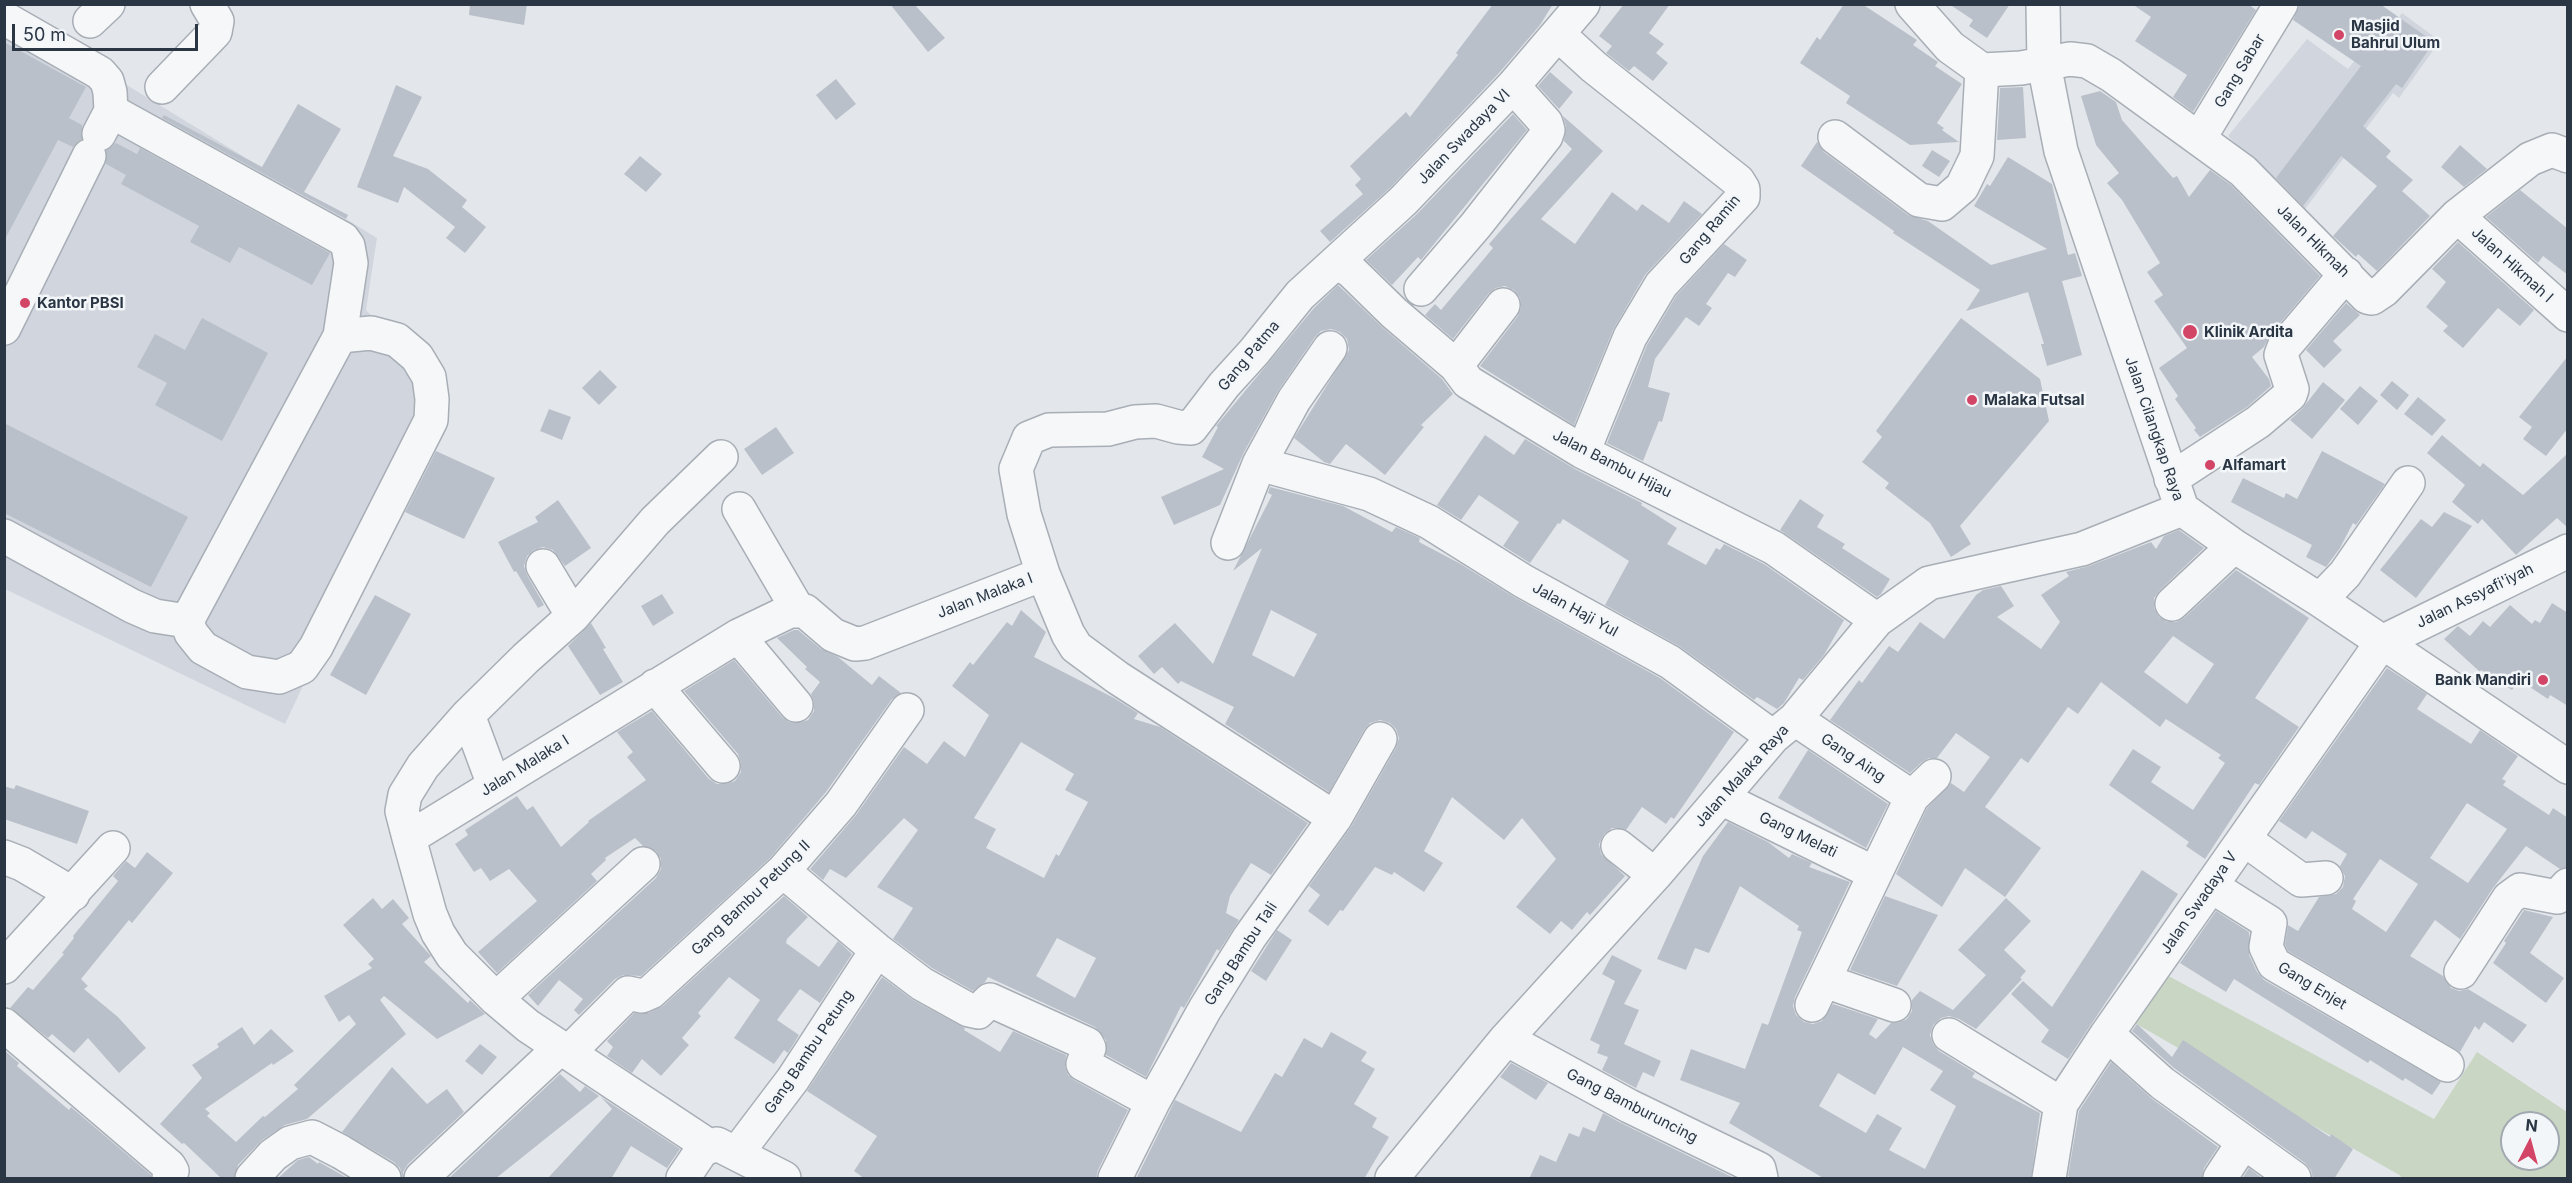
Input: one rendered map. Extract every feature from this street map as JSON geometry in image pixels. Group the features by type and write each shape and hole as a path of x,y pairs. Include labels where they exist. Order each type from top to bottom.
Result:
{"street":[{"path":"162,87 215,32 217,21 207,4"},
{"name":"Jalan Swadaya VI","path":"1337,262 1404,201 1513,86 1559,35 1583,4"},
{"path":"1835,137 1918,200 1942,204 1962,187 1977,156 1982,70 1950,47 1912,4"},
{"name":"Gang Sabar","path":"2200,138 2281,4"},
{"name":"Jalan Cilangkap Raya","path":"2038,6 2044,64 2061,152 2176,494 2234,546 2320,600 2568,768"},
{"path":"4,18 100,73 110,92 100,134 4,328"},
{"name":"Gang Ramin","path":"1559,35 1594,67 1738,181 1743,189 1743,197 1661,285 1630,337 1582,452"},
{"name":"Jalan Hikmah","path":"1982,70 2021,68 2070,59 2097,65 2243,171 2346,273 2367,297 2377,296 2457,216 2530,159 2552,150 2568,156"},
{"path":"1421,289 1476,225 1546,136 1548,130 1546,123 1513,86"},
{"path":"100,134 343,239 348,246 351,263 340,336 187,621 191,633 203,648 247,672 279,677 302,667 316,647 431,420 429,377 417,357 397,340 371,333 352,333 340,336"},
{"name":"Jalan Hikmah I","path":"2457,216 2568,315"},
{"name":"Jalan Bambu Hijau","path":"1337,262 1351,271 1394,313 1456,366 1468,382 1582,452 1774,548 1877,620"},
{"name":"Gang Patma","path":"1043,574 1024,514 1016,469 1029,438 1049,430 1108,429 1135,422 1156,421 1191,428 1224,385 1300,296 1337,262"},
{"name":"Jalan Malaka Raya","path":"1392,1179 1506,1039 1655,875 1877,620 1929,583 2082,549 2176,494 2290,395 2292,389 2281,355 2284,347 2346,273"},
{"path":"1456,366 1503,305"},
{"path":"1228,543 1259,464 1294,400 1330,348"},
{"path":"721,457 655,521 573,616 468,715 423,766 405,795 402,811 430,914 438,933 452,955 496,999 528,1026 723,1149 784,1179"},
{"name":"Jalan Haji Yul","path":"1259,464 1369,494 1429,522 1523,581 1784,728"},
{"path":"2320,600 2345,574 2408,483"},
{"path":"739,509 798,610"},
{"path":"4,536 132,606 155,616 187,621"},
{"path":"2172,604 2234,546"},
{"name":"Jalan Assyafi'iyah","path":"2382,642 2568,551"},
{"path":"543,566 573,616"},
{"path":"1043,574 1068,634 1076,647 1118,678 1335,818"},
{"name":"Jalan Malaka I","path":"409,838 738,636 790,611 805,610 833,635 855,644 1043,574"},
{"path":"738,636 796,705"},
{"name":"Jalan Swadaya V","path":"2049,1179 2061,1104 2107,1034 2382,642"},
{"path":"655,686 723,766"},
{"name":"Gang Bambu Petung II","path":"421,1179 628,993 642,996 651,992 783,871 841,804 907,710"},
{"path":"468,715 494,785"},
{"name":"Gang Aing","path":"1784,728 1923,786 1874,873"},
{"name":"Gang Bambu Tali","path":"1115,1179 1153,1102 1249,938 1335,818 1380,739"},
{"name":"Gang Melati","path":"1721,798 1874,873"},
{"path":"2244,838 2301,880 2326,878"},
{"path":"1618,846 1655,875"},
{"path":"11,950 73,894 113,848"},
{"path":"4,857 73,894"},
{"path":"496,999 643,864"},
{"path":"783,871 922,984 969,1010 978,1012 990,1000 1087,1044 1089,1048 1083,1064 1153,1102"},
{"path":"1874,873 1819,993 1894,1005"},
{"path":"2461,972 2509,898 2520,890 2557,897 2568,885"},
{"name":"Gang Enjet","path":"2211,886 2270,923 2266,947 2274,964 2447,1065"},
{"name":"Gang Bambu Petung","path":"683,1179 702,1150 723,1149 793,1079 878,950"},
{"path":"4,1025 169,1166 172,1171 169,1179"},
{"path":"2107,1034 2162,1083 2294,1179"},
{"path":"1949,1035 2061,1104"},
{"name":"Gang Bamburuncing","path":"1506,1039 1760,1174"},
{"path":"252,1179 273,1155 290,1143 312,1137 384,1179"},
{"path":"2220,1179 2244,1143"}],"shaded area":[{"path":"4,10 377,238 366,310 442,389 285,724 5,589"},
{"path":"2402,13 2440,41 2399,98 2393,93 2302,213 2228,136 2307,39 2348,69 2367,45 2377,51"}],"green space":[{"path":"2163,973 2434,1119 2477,1052 2567,1112 2567,1178 2400,1178 2401,1176 2133,1022"}],"building":[{"path":"470,4 527,4 524,25 469,15"},
{"path":"890,4 914,4 945,38 928,52"},
{"path":"1493,4 1553,4 1540,25 1499,73 1390,188 1330,242 1320,231 1363,194 1355,185 1361,179 1350,166 1406,112 1410,117 1458,55 1456,53"},
{"path":"1624,4 1670,4 1649,33 1664,44 1656,53 1668,63 1653,81 1634,66 1629,71 1606,53 1612,46 1599,36"},
{"path":"1844,4 1862,4 1917,40 1913,45 1938,62 1935,66 1962,84 1937,123 1944,128 1942,130 1959,142 1910,145 1846,103 1850,96 1800,63 1817,37 1820,40"},
{"path":"1949,4 2010,4 1987,38 1969,26 1973,20"},
{"path":"2132,4 2248,4 2256,10 2193,112 2173,97 2187,75 2135,41 2151,17"},
{"path":"2300,4 2380,4 2434,42 2402,88 2396,84 2363,126 2391,151 2386,157 2413,180 2402,191 2430,216 2377,271 2358,254 2356,257 2333,236 2377,186 2341,156 2303,206 2276,178 2361,66 2293,20"},
{"path":"4,42 86,87 69,118 82,125 82,139 73,147 58,140 4,241"},
{"path":"1550,72 1573,92 1559,109 1538,86"},
{"path":"836,79 856,104 836,120 816,95"},
{"path":"396,85 422,97 393,156 428,169 467,200 462,207 486,227 465,253 446,238 455,227 404,187 398,203 357,187"},
{"path":"2023,87 2026,138 1997,140 2000,88"},
{"path":"2100,91 2116,102 2122,120 2173,178 2177,176 2189,197 2210,170 2231,185 2320,276 2270,335 2264,347 2252,357 2269,379 2271,386 2247,407 2200,437 2175,399 2178,396 2159,368 2187,348 2154,301 2163,295 2147,272 2160,263 2122,200 2107,183 2119,173 2096,145 2081,96"},
{"path":"298,104 341,129 304,192 348,215 346,219 162,118 164,115 262,167"},
{"path":"1513,114 1527,130 1421,260 1418,257 1392,285 1366,260 1417,214"},
{"path":"1563,116 1603,151 1541,219 1575,244 1612,192 1637,211 1642,204 1669,223 1684,201 1702,214 1645,275 1613,330 1574,425 1480,366 1518,316 1521,308 1520,298 1514,290 1505,286 1489,293 1453,339 1425,315 1435,304 1441,310 1493,248 1489,244 1572,149 1564,141 1566,126"},
{"path":"1817,142 1824,152 1908,215 1928,221 1991,265 2047,249 1974,206 1987,184 1990,186 2008,157 2052,184 2068,255 2075,253 2082,276 2062,281 2082,355 2047,366 2041,344 2044,344 2028,292 1966,311 1980,290 1893,233 1894,231 1801,166"},
{"path":"116,143 137,154 140,148 330,253 312,285 239,247 230,263 190,242 199,226 121,184 126,175 106,164 106,151"},
{"path":"2460,145 2487,169 2464,187 2441,167"},
{"path":"1932,150 1950,161 1939,177 1922,166"},
{"path":"640,156 662,174 646,192 624,174"},
{"path":"2520,190 2568,229 2568,275 2543,256 2538,263 2486,217"},
{"path":"2458,242 2534,310 2520,326 2498,308 2463,348 2443,331 2448,326 2426,307 2446,282 2432,269"},
{"path":"1724,244 1747,260 1735,277 1728,273 1706,304 1712,308 1699,326 1686,317 1655,359 1648,387 1670,393 1662,422 1659,421 1643,461 1607,443 1647,345 1676,296"},
{"path":"1338,285 1442,379 1453,394 1421,425 1424,427 1385,475 1346,444 1330,464 1324,462 1294,438 1349,350 1347,339 1340,332 1331,329 1321,331 1278,391 1244,452 1220,505 1174,525 1161,497 1224,469 1202,457 1218,427 1216,426 1314,308"},
{"path":"2346,303 2360,315 2333,341 2342,350 2324,368 2306,350"},
{"path":"202,318 268,353 222,441 155,405 167,383 137,367 155,334 185,350"},
{"name":"Malaka Futsal","path":"1961,318 2040,379 2049,421 1960,526 1971,544 1951,557 1930,523 1885,488 1889,483 1862,462 1882,437 1876,431"},
{"path":"2568,356 2568,428 2546,456 2523,439 2532,427 2519,417"},
{"path":"600,370 617,387 599,405 582,388"},
{"path":"2392,381 2409,395 2397,410 2380,395"},
{"path":"2323,382 2345,400 2312,439 2290,420 2302,409"},
{"path":"2360,386 2378,401 2358,425 2340,409"},
{"path":"2418,397 2446,420 2432,436 2404,414"},
{"path":"549,409 571,417 562,440 540,431"},
{"path":"4,423 188,517 151,587 4,513"},
{"path":"776,427 794,453 762,475 744,449"},
{"path":"1485,435 1514,455 1525,439 1575,469 1642,503 1641,505 1677,528 1667,544 1706,565 1716,548 1720,550 1724,544 1764,564 1844,620 1824,655 1803,680 1799,678 1784,703 1777,709 1757,697 1754,700 1679,646 1605,605 1629,561 1563,519 1530,563 1503,546 1519,522 1479,495 1461,520 1437,505"},
{"path":"2442,435 2480,467 2483,463 2523,495 2568,453 2568,528 2557,518 2516,555 2482,519 2478,524 2452,502 2465,485 2427,453"},
{"path":"436,451 495,478 464,539 405,512"},
{"path":"2322,451 2385,484 2356,525 2353,523 2340,548 2326,567 2306,557 2312,545 2231,502 2243,478 2284,498 2286,493 2297,499"},
{"path":"1270,487 1343,506 1392,532 1396,527 1420,538 1419,542 1660,678 1734,732 1674,819 1671,817 1666,824 1642,807 1626,830 1612,828 1604,834 1599,844 1601,854 1625,876 1590,915 1587,912 1572,930 1561,921 1550,934 1516,907 1556,859 1522,818 1504,840 1452,797 1424,851 1443,863 1424,892 1394,872 1392,875 1375,867 1343,911 1340,910 1328,926 1308,911 1320,895 1309,886 1351,827 1396,748 1399,738 1396,729 1390,723 1380,720 1370,723 1329,792 1225,724 1234,707 1181,681 1178,684 1162,667 1154,674 1138,656 1175,623 1213,664 1262,548 1233,571 1272,495 1268,493","holes":["1271,610 1317,634 1294,677 1252,655"]},
{"path":"1800,499 1824,515 1817,527 1845,544 1842,548 1890,579 1881,594 1877,597 1780,530"},
{"path":"558,500 591,548 565,566 553,550 543,547 527,556 524,566 527,575 544,605 538,608 516,571 514,572 498,542 538,522 535,517"},
{"path":"2444,512 2472,526 2416,598 2380,570 2421,519 2432,527"},
{"path":"2179,530 2204,548 2154,598 2154,608 2159,617 2167,622 2176,622 2184,618 2236,570 2309,618 2255,698 2299,727 2259,785 2255,783 2205,859 2186,846 2189,842 2109,785 2133,749 2161,767 2151,782 2193,810 2225,763 2218,758 2221,755 2166,719 2160,727 2101,682 2078,714 2068,707 2028,763 2021,758 1985,807 2041,848 2005,897 1965,868 1942,907 1896,874 1927,808 1951,783 1964,792 1990,757 1956,733 1937,758 1929,758 1910,773 1830,720 1859,680 1862,683 1889,646 1898,652 1920,622 1944,639 1976,595 1983,590 2001,586 2014,606 1997,617 2041,649 2060,622 2041,595 2069,576 2066,572 2089,566 2151,542 2156,549 2164,536","holes":["2173,636 2214,664 2187,704 2144,672"]},
{"path":"662,594 674,613 653,626 641,606"},
{"path":"375,595 411,614 366,695 330,675"},
{"path":"2552,603 2568,613 2568,706 2550,695 2548,699 2519,680 2512,690 2481,670 2480,672 2444,639 2458,626 2470,636 2483,621 2490,627 2510,605 2532,624 2535,620 2540,623"},
{"path":"1021,610 1046,632 1034,657 1114,698 1138,713 1134,719 1160,727 1308,823 1271,875 1251,863 1230,896 1226,913 1239,920 1219,951 1217,949 1184,1008 1181,1006 1146,1077 1106,1055 1106,1040 1095,1027 988,977 973,991 932,968 893,939 913,908 877,887 918,830 904,818 846,878 830,869 823,880 810,869 856,815 904,747 927,764 944,741 965,757 989,715 952,686 970,662 973,665 1007,622 1012,626","holes":["1021,742 1074,774 1065,790 1088,802 1059,856 1056,854 1044,878 986,848 996,829 974,818","1057,938 1096,958 1075,998 1036,976"]},
{"path":"591,623 606,648 603,649 623,682 600,695 568,646"},
{"path":"798,630 821,649 838,657 872,685 879,676 901,693 892,699 826,792 770,858 641,976 623,975 615,979 579,1015 574,1010 583,999 559,980 538,1006 528,995 656,878 661,869 661,859 656,851 643,846 635,838 605,858 606,860 591,874 597,881 497,973 478,952 537,901 509,869 490,881 481,868 474,872 455,844 468,835 465,830 517,796 527,810 533,806 561,847 588,821 646,780 627,757 633,752 617,732 652,711 709,779 717,784 735,781 741,772 738,754 684,691 734,660 782,717 789,722 799,723 808,720 814,711 811,694 820,682 777,638"},
{"path":"2387,668 2427,694 2417,709 2471,744 2480,730 2518,756 2502,779 2506,781 2503,785 2549,815 2553,808 2568,818 2568,867 2560,869 2526,846 2493,888 2460,939 2435,920 2410,956 2443,976 2451,988 2459,991 2468,989 2527,1025 2513,1043 2484,1022 2479,1030 2475,1026 2460,1052 2288,951 2285,944 2288,925 2298,931 2319,897 2336,894 2343,887 2345,876 2340,866 2347,854 2312,831 2306,839 2279,821","holes":["2467,803 2507,829 2468,883 2430,858","2380,859 2418,884 2386,932 2352,909 2356,901 2353,899"]},
{"path":"1808,750 1888,804 1866,848 1778,798"},
{"path":"16,785 89,811 77,844 4,819 4,786 14,789"},
{"path":"1728,822 1768,842 1789,858 1792,854 1812,863 1809,867 1850,882 1795,997 1793,1006 1796,1015 1804,1022 1813,1024 1822,1021 1833,1004 1878,1019 1869,1034 1876,1039 1891,1023 1907,1019 1912,1011 1912,1000 1920,991 1953,1010 1986,975 1958,950 2006,898 2031,921 2004,950 2026,971 2020,978 2022,979 1976,1029 1949,1016 1941,1018 1933,1025 1930,1035 1939,1051 1975,1073 1972,1077 2040,1113 2031,1179 1825,1179 1729,1123 1740,1103 1680,1080 1691,1049 1745,1069 1762,1023 1768,1025 1802,932 1797,930 1799,926 1740,886 1709,953 1695,948 1686,970 1657,959 1703,856","holes":["1903,1047 1943,1071 1930,1090 1956,1106 1925,1169 1889,1150 1902,1128 1877,1114 1866,1133 1819,1106 1838,1073 1875,1095"]},
{"path":"147,852 173,873 132,923 129,920 81,979 88,986 84,989 118,1017 146,1048 119,1073 88,1038 74,1053 52,1034 48,1038 10,1008 28,987 33,990 64,954 62,953 74,938 73,936 118,881 113,876 126,861 135,868"},
{"path":"2142,870 2178,894 2068,1059 2041,1042 2049,1030 2011,994 2023,981 2052,1007"},
{"path":"784,896 808,917 787,939 786,943 819,967 838,941 852,954 820,1003 800,989 777,1020 799,1035 788,1053 784,1050 774,1064 734,1038 760,1000 729,977 698,1013 701,1016 682,1038 689,1045 661,1076 642,1059 632,1073 607,1056 613,1047 607,1041 634,1013 649,1013 663,1006"},
{"path":"1885,896 1938,915 1897,986 1850,970"},
{"path":"373,898 382,909 393,899 409,918 402,924 431,956 424,962 468,1003 470,1000 485,1014 437,1039 384,996 380,1000 406,1034 307,1119 285,1125 262,1140 238,1165 234,1179 222,1179 160,1124 202,1078 192,1065 219,1047 217,1044 242,1027 254,1045 271,1029 294,1051 273,1065 272,1063 205,1109 210,1113 207,1116 236,1142 263,1116 265,1117 298,1089 294,1085 356,1024 349,1015 339,1022 324,996 372,968 368,964 374,959 343,925"},
{"path":"2524,910 2553,917 2530,953 2564,978 2546,1003 2493,963"},
{"path":"2216,911 2249,932 2249,955 2257,972 2264,980 2441,1082 2432,1095 2405,1078 2403,1081 2370,1060 2368,1063 2234,979 2226,992 2180,963"},
{"path":"1277,930 1292,940 1266,981 1251,971"},
{"path":"1612,955 1642,970 1624,1004 1639,1010 1624,1044 1661,1061 1654,1077 1643,1072 1636,1088 1602,1070 1608,1057 1597,1053 1600,1045 1590,1040 1615,981 1602,974"},
{"path":"882,977 913,1000 965,1028 964,1030 1000,1052 1013,1031 1066,1055 1065,1067 1068,1075 1128,1110 1098,1170 1096,1179 865,1179 854,1171 877,1136 807,1091"},
{"path":"2137,1024 2172,1057 2183,1040 2330,1137 2331,1134 2353,1149 2334,1179 2313,1179 2311,1170 2305,1163 2174,1068 2132,1031"},
{"path":"1331,1032 1367,1052 1361,1061 1375,1069 1354,1104 1377,1118 1372,1127 1389,1137 1364,1179 1136,1179 1175,1100 1241,1132 1275,1073 1282,1077 1304,1038 1322,1048"},
{"path":"480,1044 497,1057 482,1075 465,1061"},
{"path":"5,1051 19,1063 17,1066 69,1110 71,1107 151,1175 151,1179 4,1179"},
{"path":"2111,1062 2151,1098 2218,1147 2204,1168 2202,1179 2073,1179 2068,1176 2079,1111"},
{"path":"1511,1063 1548,1083 1536,1100 1500,1077"},
{"path":"392,1067 427,1104 447,1089 464,1112 408,1164 403,1172 403,1179 400,1168 394,1162 342,1132"},
{"path":"560,1074 580,1092 585,1086 599,1096 495,1179 448,1179"},
{"path":"601,1097 680,1149 667,1168 631,1146 611,1179 547,1179 612,1109"},
{"path":"1603,1113 1736,1179 1529,1179 1540,1155 1556,1162 1569,1133 1579,1137 1583,1127 1595,1132"},
{"path":"309,1157 349,1179 277,1179 298,1160"},
{"path":"2249,1168 2263,1179 2242,1179"}],"place":[{"name":"Masjid Bahrul Ulum","path":"2339,35"},
{"name":"Kantor PBSI","path":"25,303"},
{"name":"Klinik Ardita","path":"2190,332"},
{"name":"Malaka Futsal","path":"1972,400"},
{"name":"Alfamart","path":"2210,465"},
{"name":"Bank Mandiri","path":"2543,680"}]}
